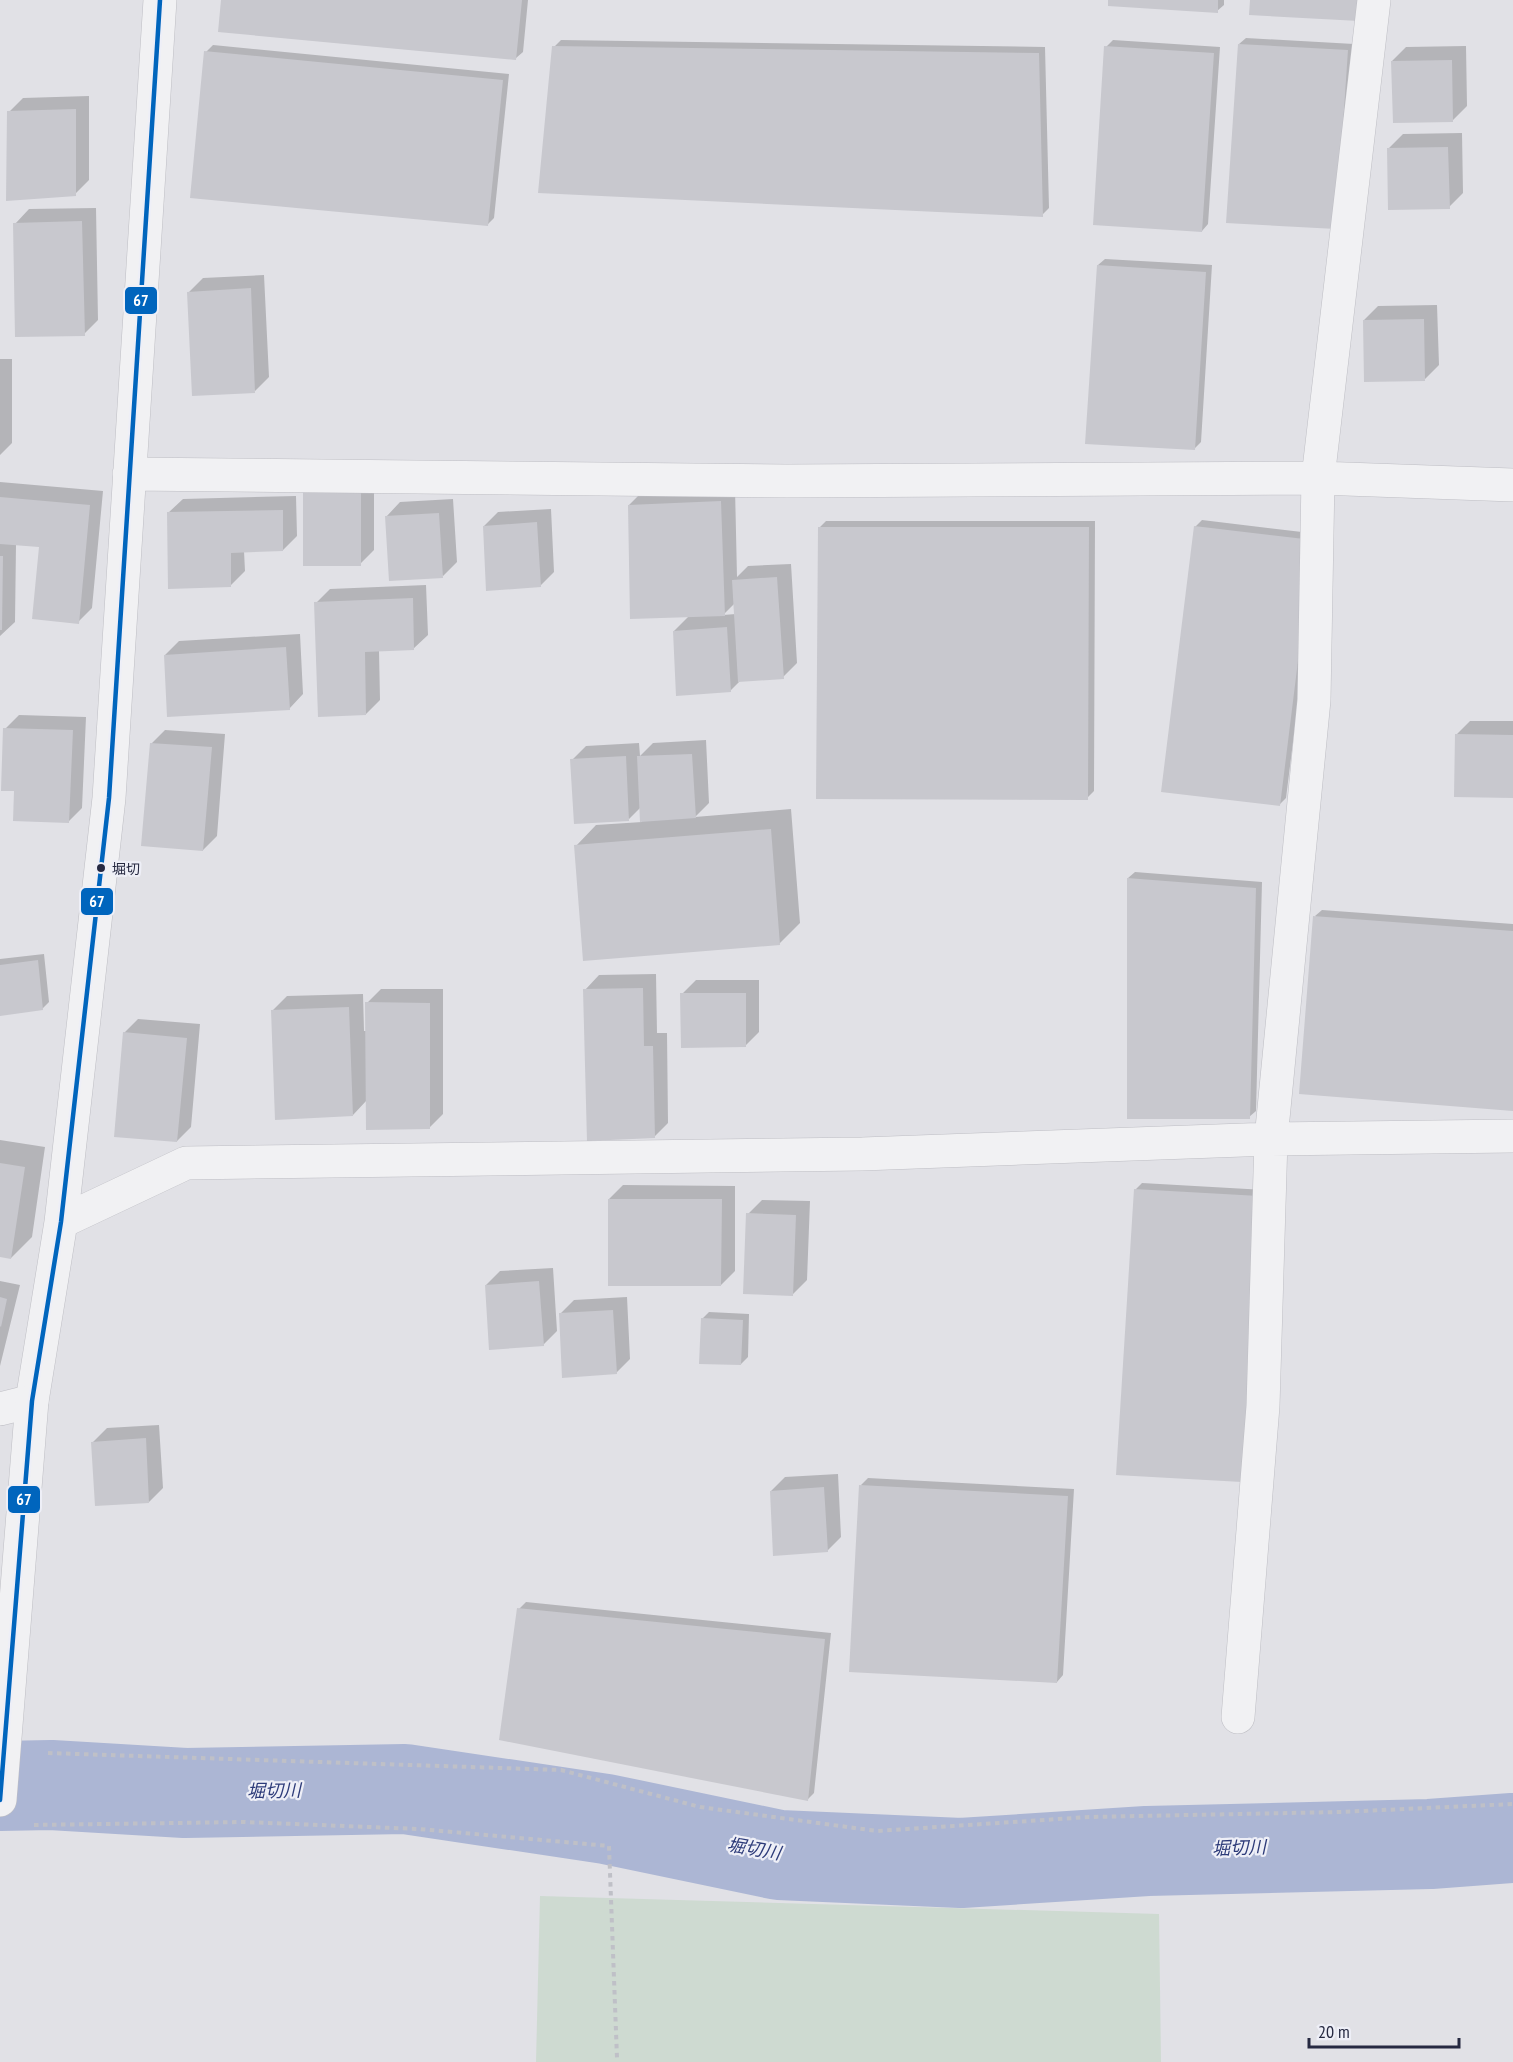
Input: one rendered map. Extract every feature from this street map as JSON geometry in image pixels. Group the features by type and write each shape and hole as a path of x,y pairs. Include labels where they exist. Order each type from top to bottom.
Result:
{"street":[{"path":"0,1800 6,1752 32,1401 61,1222 109,798 160,0"},
{"path":"1238,1718 1263,1406 1271,1139 1314,700 1318,478 1374,0"},
{"path":"129,474 787,481 1318,478 1513,485"},
{"path":"61,1222 186,1163 862,1155 1271,1139 1513,1136"},
{"path":"0,1409 32,1401"}],"path":[{"path":"6,1752 561,1770 700,1807 877,1831 1089,1817 1340,1812 1513,1804"},
{"path":"23,1825 255,1822 419,1829 609,1846 617,2058"}],"shaded area":[{"path":"540,1896 1159,1914 1161,2062 536,2062"}],"building":[{"path":"221,0 522,0 516,60 218,32"},
{"path":"1108,0 1218,0 1218,13 1108,6"},
{"path":"1250,0 1361,0 1359,21 1249,15"},
{"path":"1238,44 1348,50 1336,229 1226,223"},
{"path":"552,46 1039,53 1043,217 538,193"},
{"path":"1104,46 1214,53 1202,232 1093,225"},
{"path":"204,51 503,80 488,226 190,198"},
{"path":"1452,60 1453,122 1393,123 1391,61"},
{"path":"76,109 76,196 6,201 7,111"},
{"path":"1448,147 1450,209 1388,210 1387,148"},
{"path":"82,221 85,336 15,337 13,223"},
{"path":"1097,265 1206,272 1195,450 1085,444"},
{"path":"251,288 255,393 192,396 187,292"},
{"path":"1424,319 1425,381 1364,382 1363,320"},
{"path":"303,492 361,492 361,566 303,566"},
{"path":"0,497 90,505 79,624 32,619 39,547 0,544"},
{"path":"721,501 725,616 630,619 628,505"},
{"path":"283,510 283,551 231,553 231,587 168,589 167,512"},
{"path":"439,513 443,578 389,581 385,516"},
{"path":"537,522 541,587 486,591 483,526"},
{"path":"1194,526 1313,540 1280,806 1161,792"},
{"path":"818,527 1089,527 1088,800 816,799"},
{"path":"0,556 3,556 2,630 0,630"},
{"path":"777,577 784,679 738,682 732,580"},
{"path":"413,598 414,650 365,652 366,715 318,717 314,602"},
{"path":"727,627 731,692 676,696 673,631"},
{"path":"286,647 290,710 167,717 164,655"},
{"path":"3,728 73,730 69,823 13,821 14,791 1,791"},
{"path":"1455,734 1513,735 1513,798 1454,797"},
{"path":"150,743 212,747 203,851 141,846"},
{"path":"692,754 696,818 640,822 637,756"},
{"path":"626,756 629,821 574,824 570,759"},
{"path":"771,829 780,945 583,961 574,845"},
{"path":"1127,878 1256,888 1250,1119 1127,1119"},
{"path":"1313,916 1513,931 1513,1111 1299,1094"},
{"path":"38,960 43,1010 0,1016 0,965"},
{"path":"643,988 644,1046 653,1046 655,1138 587,1141 583,989"},
{"path":"680,993 746,993 746,1047 681,1048"},
{"path":"365,1002 430,1003 430,1129 366,1130"},
{"path":"349,1007 353,1116 275,1120 271,1010"},
{"path":"123,1032 187,1038 177,1142 114,1137"},
{"path":"0,1163 25,1167 11,1259 0,1257"},
{"path":"1134,1189 1259,1196 1242,1482 1116,1475"},
{"path":"608,1199 722,1199 721,1286 608,1286"},
{"path":"746,1213 796,1215 793,1296 743,1294"},
{"path":"539,1281 544,1346 489,1350 485,1285"},
{"path":"0,1297 7,1299 1,1327 0,1326"},
{"path":"613,1310 617,1374 562,1378 559,1313"},
{"path":"701,1318 743,1320 741,1365 699,1364"},
{"path":"146,1438 149,1503 95,1506 91,1442"},
{"path":"859,1485 1068,1496 1057,1683 849,1672"},
{"path":"824,1487 828,1552 773,1556 770,1491"},
{"path":"517,1608 825,1639 808,1801 499,1740"}],"waterway":[{"name":"堀切川","path":"0,1786 51,1785 185,1793 405,1789 606,1819 779,1855 961,1863 1147,1851 1430,1844 1513,1838"}],"transit line":[{"name":"67","path":"0,1800 32,1401 61,1222 109,798 160,0"}],"place":[{"name":"堀切","path":"101,868"}]}
